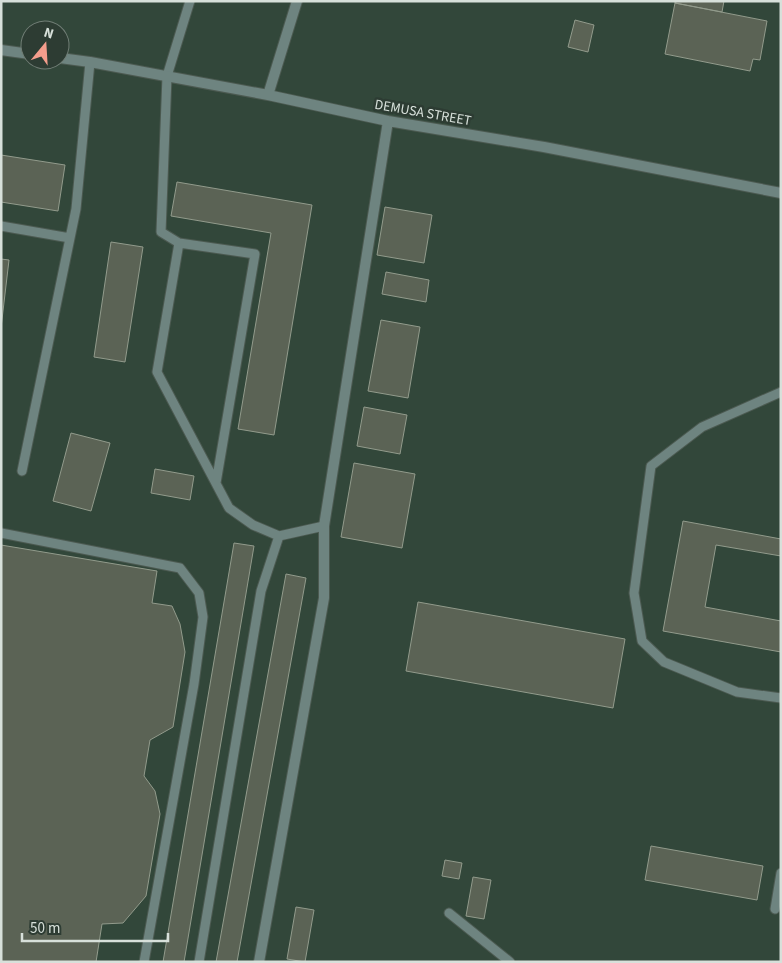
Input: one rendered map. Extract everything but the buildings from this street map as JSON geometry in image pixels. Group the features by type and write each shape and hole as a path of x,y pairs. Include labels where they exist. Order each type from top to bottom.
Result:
{"street":[{"path":"268,95 297,1"},
{"path":"1,50 20,53"},
{"name":"DEMUSA STREET","path":"70,59 268,95 388,121 544,147 781,193"},
{"path":"259,962 324,598 324,526 388,121"}],"lane":[{"path":"190,1 167,76 161,232 179,242 255,254 216,484"},
{"path":"22,471 76,209 90,62"},
{"path":"1,226 70,238"},
{"path":"179,242 157,372 229,508 253,525 279,536 324,526"},
{"path":"781,392 702,427 651,466 634,593 642,641 664,662 736,692 781,698"},
{"path":"1,533 180,568 199,593 203,617 194,684 144,962"},
{"path":"199,962 261,591 279,536"},
{"path":"775,909 781,873"},
{"path":"449,913 510,962"}],"shaded area":[{"path":"1,1 781,1 781,962 1,962"}]}
